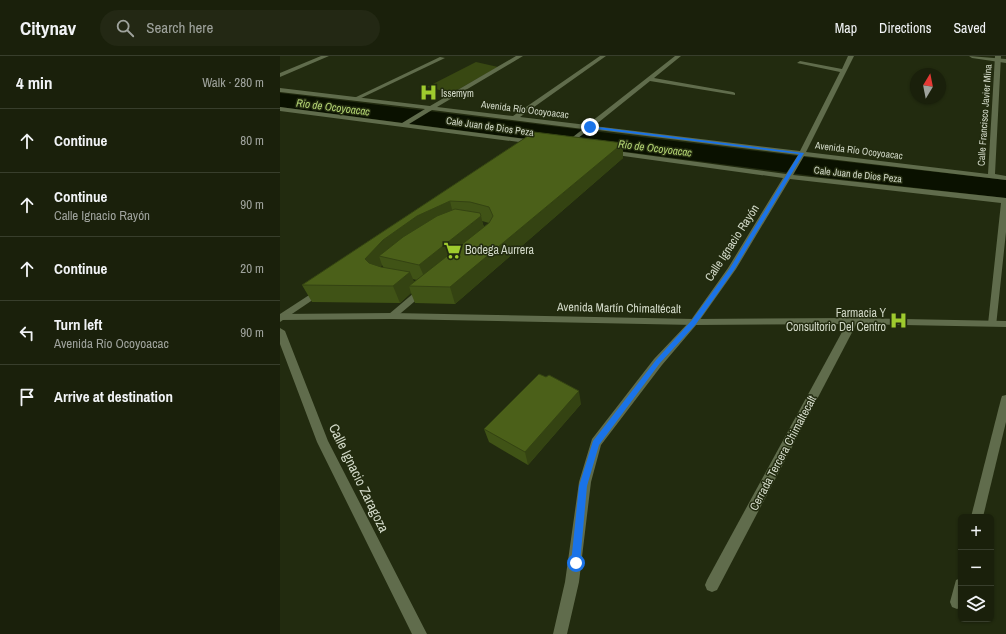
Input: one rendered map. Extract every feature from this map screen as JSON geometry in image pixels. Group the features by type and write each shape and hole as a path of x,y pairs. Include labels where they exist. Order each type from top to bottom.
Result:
{"street":[{"path":"280,75 326,56"},
{"path":"406,123 427,109 520,56"},
{"path":"515,118 603,56"},
{"path":"566,146 678,56"},
{"path":"801,155 851,56"},
{"path":"972,56 998,58 1006,61"},
{"path":"355,99 442,58"},
{"name":"Calle Francisco Javier Mina","path":"991,176 998,58"},
{"path":"800,63 843,71"},
{"path":"649,79 733,94"},
{"name":"Avenida Río Ocoyoacac","path":"280,90 427,109 590,127 801,155 1006,178"},
{"name":"Cale Juan de Dios Peza","path":"280,110 406,123 542,143"},
{"path":"516,150 527,141"},
{"name":"Cale Juan de Dios Peza","path":"603,152 1006,201"},
{"name":"Calle Ignacio Rayón","path":"560,634 576,563 583,486 596,443 658,362 694,322 732,269 801,155"},
{"path":"993,324 1006,201"},
{"path":"392,316 429,284 412,284"},
{"path":"281,320 327,286"},
{"name":"Avenida Martín Chimaltécalt","path":"281,320 392,316 694,322 852,321 1006,324"},
{"name":"Cerrada Tercera Chimaltecalt","path":"712,585 852,321"},
{"name":"Calle Ignacio Zaragoza","path":"280,330 323,442 420,634"},
{"path":"978,514 1006,399"},
{"path":"957,602 961,586"}],"green space":[{"path":"476,62 498,67 452,93 427,87"}],"building":[{"path":"534,132 623,143 450,287 409,286 489,223 493,216 489,207 470,202 450,201 417,216 383,240 365,259 369,263 381,267 410,272 393,286 302,285"},
{"path":"455,209 480,213 481,216 419,265 379,256 403,237 437,216"},
{"path":"539,374 546,377 549,375 579,391 525,452 484,429"}],"waterway":[{"name":"Rio de Ocoyoacac","path":"280,100 821,168 1006,189"}],"place":[{"name":"Issemym","path":"428,93"},
{"name":"Bodega Aurrera","path":"452,250"},
{"name":"Farmacia Y Consultorio Del Centro","path":"899,320"}],"route":[{"path":"576,563 579,514 583,486 590,457 596,443 658,362 694,322 732,269 802,153 590,127"}]}
